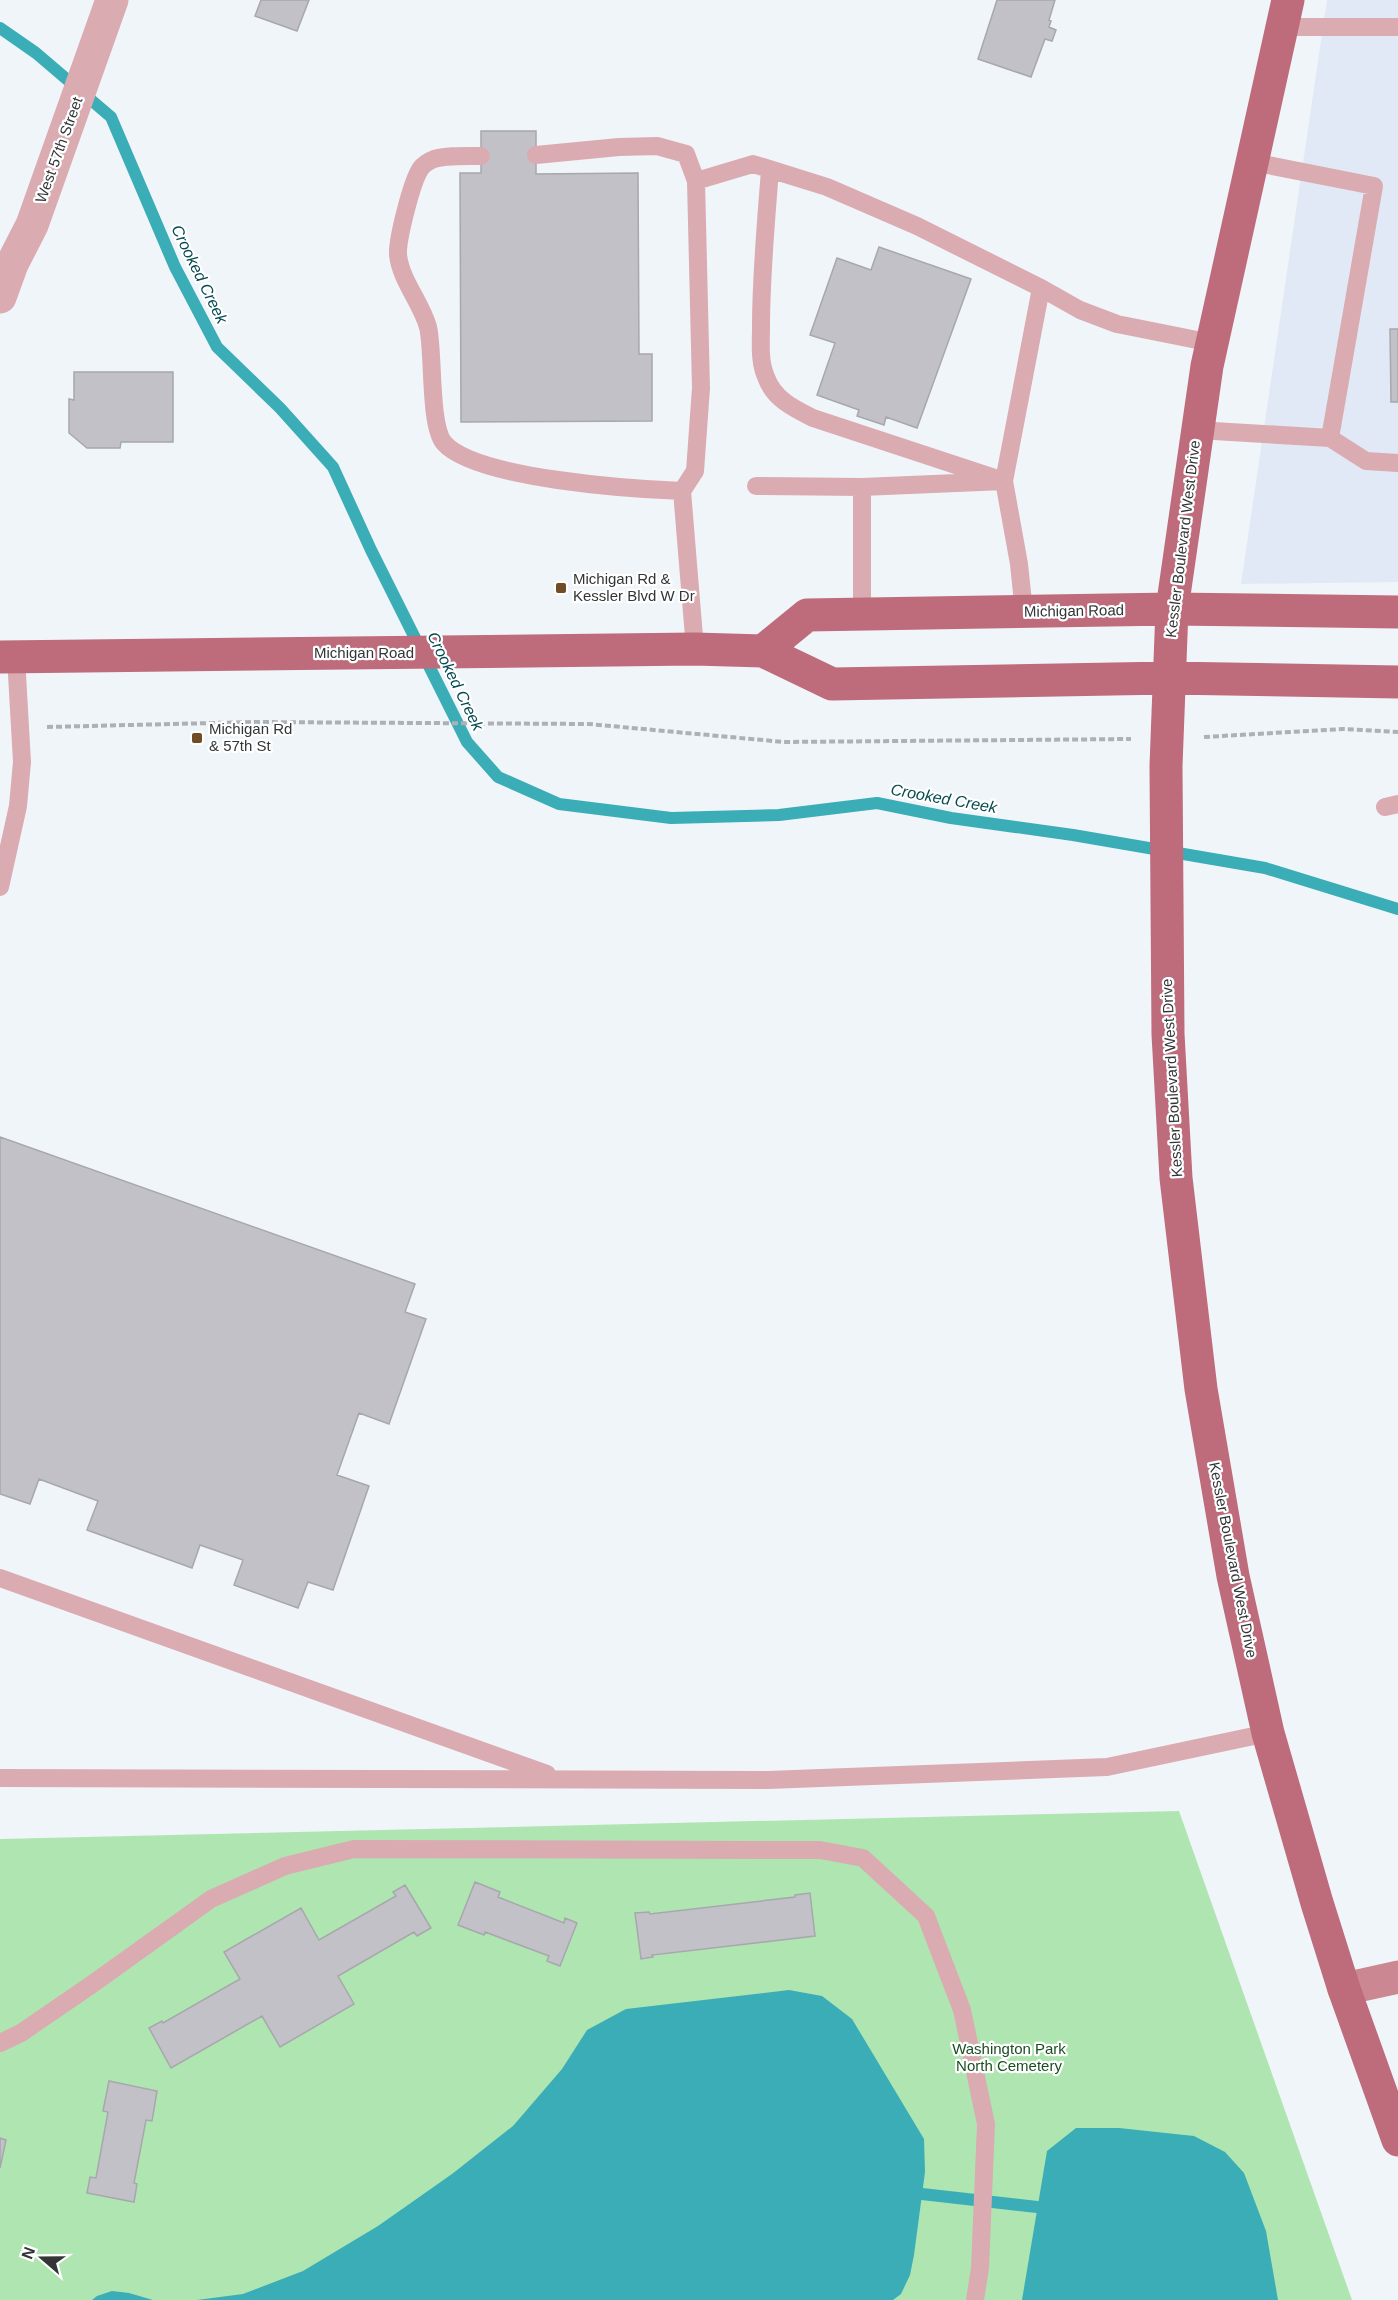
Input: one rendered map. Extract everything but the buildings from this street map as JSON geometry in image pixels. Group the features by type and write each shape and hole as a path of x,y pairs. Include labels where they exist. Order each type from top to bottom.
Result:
{"main road":[{"name":"Kessler Boulevard West Drive","path":"1285,14 1212,343 1197,430 1172,609 1166,752 1168,1034 1176,1178 1201,1389 1233,1576 1268,1733 1344,1989 1398,2140"},
{"name":"Michigan Road","path":"763,651 807,615 1172,609 1398,612"},
{"name":"Michigan Road","path":"8,657 695,649 763,651 832,684 1169,678 1398,682"}],"street":[{"name":"West 57th Street","path":"0,297 6,261 32,225 112,0"},
{"path":"1344,1989 1398,1977"}],"lane":[{"path":"1285,14 1398,27"},
{"path":"536,155 619,147 657,146 686,154 696,182 700,412 695,471 682,491 695,649"},
{"path":"482,156 434,158 421,168 401,224 398,255 404,274 428,326 435,413 443,442 456,452 482,465 513,472 631,489 682,491"},
{"path":"1252,162 1374,186 1330,438"},
{"path":"696,182 753,165 827,187 907,221 1080,310 1117,324 1212,343"},
{"path":"770,170 761,310 761,359 765,377 774,392 789,406 813,418 1004,482"},
{"path":"1024,612 1004,482 1041,288"},
{"path":"1197,430 1330,438 1366,461 1398,463"},
{"path":"756,486 862,487 1004,482"},
{"path":"862,487 862,614"},
{"path":"0,887 6,838 18,806 22,762 22,727 8,657"},
{"path":"0,1578 560,1779"},
{"path":"0,1778 768,1780 1107,1767 1268,1733"},
{"path":"0,2043 21,2033 211,1899 285,1866 354,1849 820,1850 864,1858 926,1916 962,2010 986,2124 980,2268 975,2300"}],"path":[{"path":"22,727 254,722 547,723 589,724 784,742 1166,752 1343,729 1398,732"}],"shaded area":[{"path":"1327,0 1398,0 1398,582 1241,584"}],"green space":[{"name":"Washington Park North Cemetery","path":"1179,1811 1352,2300 0,2300 0,1839"}],"water":[{"path":"789,1990 822,1996 852,2019 924,2139 925,2172 914,2255 910,2275 901,2294 893,2300 197,2300 243,2294 303,2271 378,2226 452,2174 513,2126 562,2069 587,2030 626,2009"},
{"path":"1076,2128 1119,2128 1194,2136 1225,2152 1244,2173 1266,2231 1278,2300 1022,2300 1047,2151"},
{"path":"112,2291 129,2293 153,2300 92,2300"}],"waterway":[{"name":"Crooked Creek","path":"0,28 36,53 111,117 175,267 217,347 280,408 333,467 371,550 467,742 498,777 559,804 671,818 779,815 877,803 951,818 1073,835 1265,868 1398,909"},
{"path":"922,2194 1037,2207"}],"place":[{"name":"Michigan Rd & Kessler Blvd W Dr","path":"561,588"},
{"name":"Michigan Rd & 57th St","path":"197,738"}]}
